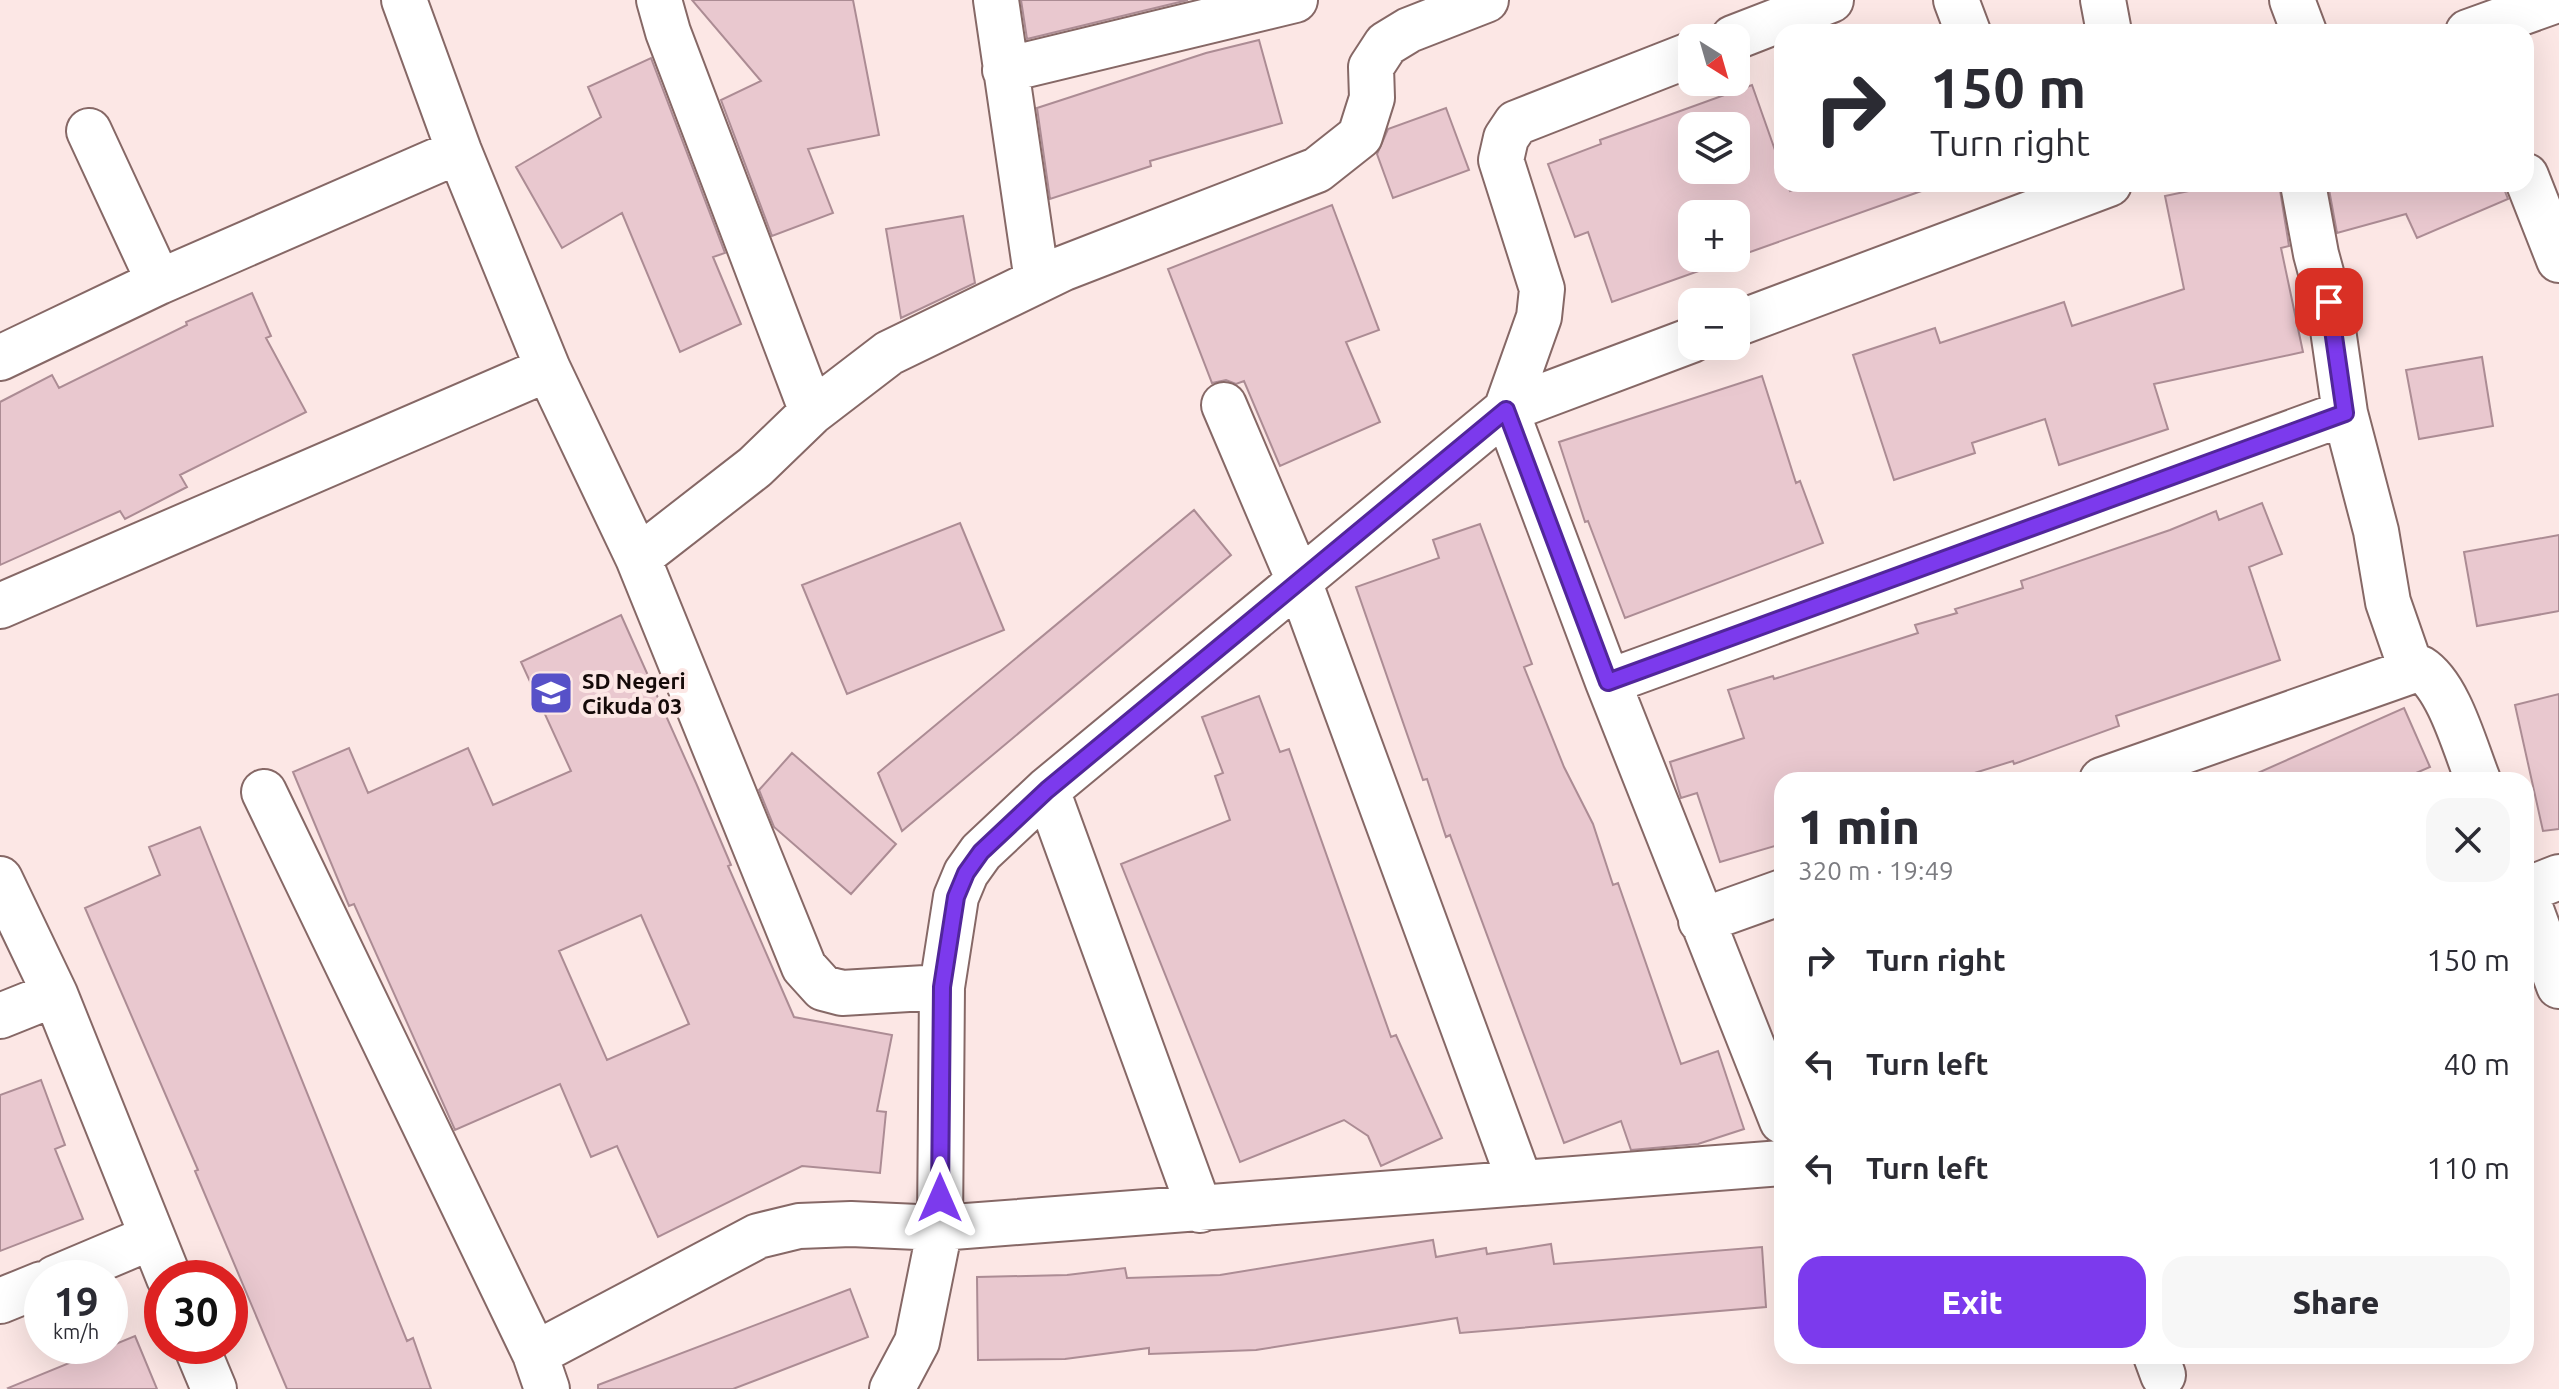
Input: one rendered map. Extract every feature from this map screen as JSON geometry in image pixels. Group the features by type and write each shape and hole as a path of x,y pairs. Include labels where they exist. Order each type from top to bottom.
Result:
{"street":[{"path":"404,0 459,151 548,369 638,558 804,967 823,988 842,993 942,987"},
{"path":"659,0 668,32 812,412"},
{"path":"996,0 1037,281"},
{"path":"1005,70 1295,0"},
{"path":"638,558 755,467 812,412 889,353 1064,268 1317,170 1360,136 1372,98 1371,67 1405,15 1486,0"},
{"path":"1750,31 1831,0"},
{"path":"1956,0 1965,24"},
{"path":"2103,0 2108,24"},
{"path":"2292,0 2301,24"},
{"path":"2491,24 2557,0"},
{"path":"1678,59 1516,123 1506,138 1501,160 1542,289 1539,317 1506,410 1608,682 1774,1101"},
{"path":"89,131 159,282"},
{"path":"0,358 159,282 459,151"},
{"path":"1750,318 2028,198 2063,192"},
{"path":"2304,192 2329,302 2345,413 2376,531 2388,602 2412,671"},
{"path":"2532,192 2559,260"},
{"path":"892,1389 917,1342 929,1295 940,1228 942,987 956,897 966,873 981,852 1047,790 1506,410 1678,345"},
{"path":"0,606 548,369"},
{"path":"1224,405 1299,581 1520,1182"},
{"path":"1608,682 2345,413"},
{"path":"2125,772 2420,668 2441,691 2475,772"},
{"path":"1047,790 1200,1210"},
{"path":"264,792 541,1372 758,1236 799,1226 851,1224 940,1228 1774,1164"},
{"path":"2534,887 2559,877"},
{"path":"0,879 55,994 162,1260"},
{"path":"1701,921 1774,895"},
{"path":"2534,918 2559,986"},
{"path":"0,1016 55,994"},
{"path":"98,1260 152,1237"},
{"path":"0,1301 24,1291"},
{"path":"204,1364 214,1389"}],"building":[{"path":"692,0 853,0 879,135 808,149 833,213 772,236 721,100 761,81"},
{"path":"1021,0 1188,0 1027,39"},
{"path":"1259,40 1282,123 1150,161 1151,166 1050,199 1037,108 1206,53"},
{"path":"651,58 725,253 713,257 741,324 680,352 622,213 562,248 516,167 601,117 588,87"},
{"path":"1752,85 1774,147 1774,192 1919,192 1750,252 1750,200 1678,200 1678,272 1696,272 1612,302 1588,232 1575,237 1548,164 1601,144 1600,140 1722,96 1750,96"},
{"path":"1446,108 1469,170 1393,198 1377,154 1388,129"},
{"path":"2184,192 2280,192 2289,246 2281,248 2303,352 2154,384 2168,429 2059,465 2045,419 1972,443 1975,453 1894,480 1853,355 1935,328 1940,343 2064,302 2072,326 2184,289 2165,196"},
{"path":"2329,192 2505,192 2508,199 2417,238 2406,214 2337,233"},
{"path":"1332,205 1379,330 1346,342 1380,422 1280,466 1244,381 1236,384 1226,380 1212,383 1168,269"},
{"path":"963,216 975,283 901,318 886,229"},
{"path":"252,293 271,336 266,338 306,412 180,475 187,487 125,519 120,511 0,565 0,402 52,375 59,388 187,325 186,322"},
{"path":"2482,357 2493,426 2419,439 2406,370"},
{"path":"1762,376 1796,483 1800,481 1823,543 1625,618 1588,521 1585,522 1559,442"},
{"path":"2262,503 2282,554 2249,567 2280,660 2116,716 2119,726 2014,764 2013,761 1978,772 1774,772 1774,846 1720,862 1697,793 1681,798 1670,762 1744,738 1728,690 1773,676 1774,679 1918,633 1915,625 2023,588 2021,581 2216,511 2219,520"},
{"path":"1194,510 1231,555 902,831 878,773"},
{"path":"960,523 1004,630 847,694 802,585"},
{"path":"1480,524 1532,664 1524,667 1564,767 1593,824 1613,885 1618,883 1681,1064 1718,1051 1744,1129 1698,1144 1631,1150 1621,1121 1564,1143 1450,835 1446,837 1427,779 1423,780 1356,587 1439,558 1433,540"},
{"path":"2559,535 2559,611 2477,626 2464,552"},
{"path":"621,615 696,783 731,865 728,866 794,1017 892,1035 877,1111 886,1112 880,1173 802,1166 658,1237 617,1146 591,1157 560,1084 455,1130 354,904 349,906 293,772 349,748 368,793 468,748 493,805 571,771 521,662","holes":["641,915 689,1024 607,1060 559,951"]},
{"path":"2559,694 2559,829 2543,831 2534,790 2534,772 2530,772 2515,705"},
{"path":"1259,696 1280,752 1289,749 1391,1037 1396,1035 1442,1138 1381,1166 1368,1136 1344,1120 1240,1162 1121,864 1230,820 1215,776 1223,773 1202,717"},
{"path":"2404,708 2430,767 2418,772 2260,772"},
{"path":"792,753 896,844 851,894 774,827 759,790"},
{"path":"200,827 407,1341 413,1338 431,1389 287,1389 248,1297 248,1260 233,1260 195,1171 198,1170 85,908 160,875 149,847"},
{"path":"41,1080 65,1145 55,1149 83,1219 0,1251 0,1095"},
{"path":"1433,1240 1436,1257 1486,1248 1487,1254 1551,1244 1554,1264 1762,1247 1766,1307 1460,1333 1457,1318 1256,1350 1149,1354 1149,1348 1065,1359 978,1360 977,1277 1067,1275 1125,1268 1127,1278 1220,1275"},
{"path":"850,1289 868,1337 733,1389 598,1389 598,1385"},
{"path":"135,1336 144,1364 157,1389 8,1388 67,1364 128,1364 128,1339"}],"place":[{"name":"SD Negeri Cikuda 03","path":"551,693"}],"route":[{"path":"940,1198 942,987 956,897 966,873 981,852 1047,790 1506,410 1608,682 2345,413 2329,302"}]}
